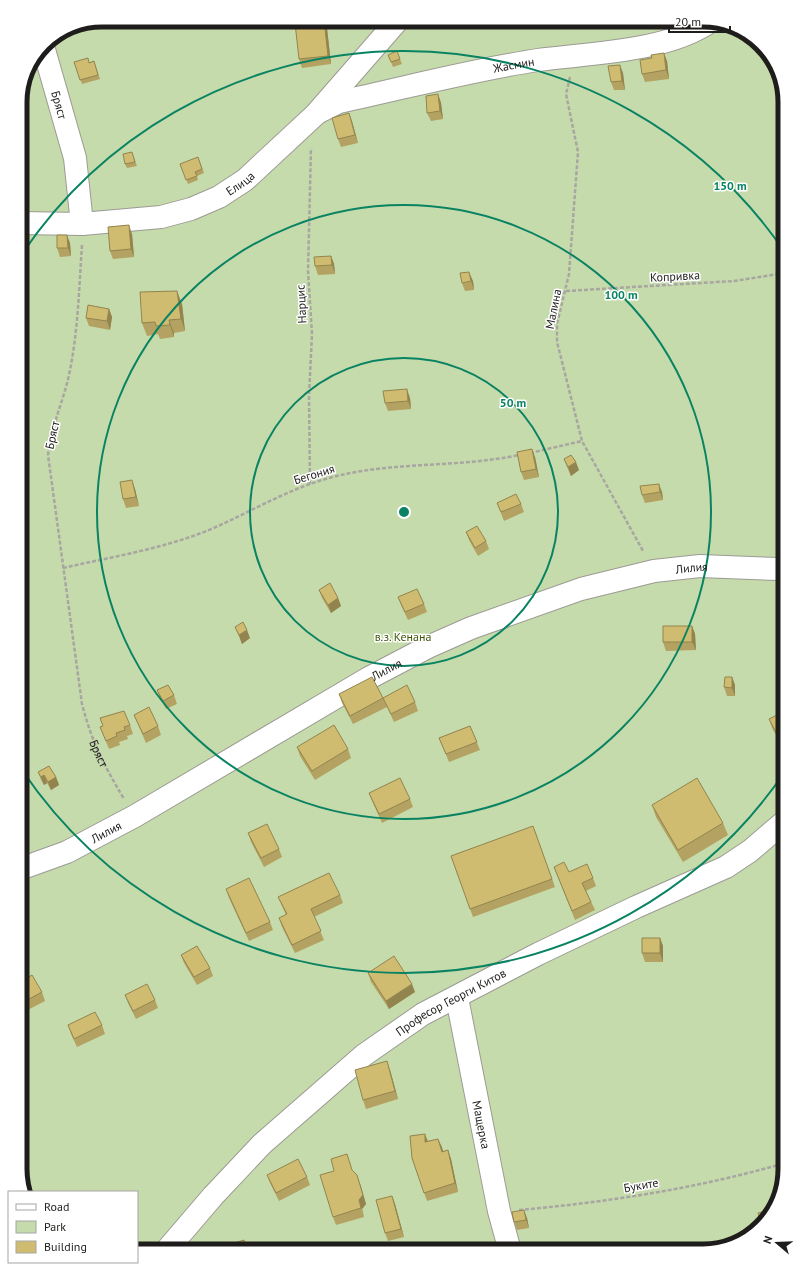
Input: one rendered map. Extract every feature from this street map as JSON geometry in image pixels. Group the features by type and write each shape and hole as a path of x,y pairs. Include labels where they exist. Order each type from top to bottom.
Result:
{"street":[{"name":"Елица","path":"27,224 82,224 161,217 191,209 219,197 245,180 311,119 392,27"},
{"name":"Жасмин","path":"311,119 339,102 538,60 664,42 692,32 701,27"},
{"name":"Бряст","path":"45,54 75,158 82,224"},
{"name":"Лилия","path":"27,866 67,852 135,816 367,679 428,647 471,628 581,589 654,571 700,566 778,568"},
{"name":"Професор Георги Китов","path":"172,1244 262,1144 315,1096 364,1055 423,1014 457,998 538,954 636,907 726,867 750,851 778,827"},
{"name":"Мащерка","path":"457,998 499,1212 508,1244"}],"path":[{"name":"Малина","path":"574,56 566,94 578,152 570,259 566,291 557,324 557,342 582,441 654,571"},
{"name":"Нарцис","path":"310,484 309,396 312,334 308,271 311,119"},
{"name":"Бряст","path":"82,224 75,340 69,376 51,434 48,455 82,704 90,734 99,756 135,816"},
{"name":"Копривка","path":"566,291 734,281 778,274"},
{"path":"528,453 582,441"},
{"name":"Бегония","path":"63,568 184,538 210,529 268,501 334,476 364,471 460,463 521,455"},
{"name":"Буките","path":"499,1212 601,1201 724,1178 778,1165"}],"green space":[{"name":"в.з. Кенана","path":"102,27 708,27 727,31 745,40 759,53 770,69 777,87 778,102 778,1169 774,1193 765,1211 752,1225 736,1236 718,1243 708,1244 138,1244 138,1191 30,1191 28,1184 27,1169 27,97 28,87 33,73 43,56 56,43 78,31"}],"building":[{"path":"295,27 325,27 328,56 299,59"},
{"path":"397,51 400,59 391,62 388,55"},
{"path":"664,53 666,70 642,74 640,60 652,58 651,55"},
{"path":"88,58 89,63 94,61 98,75 80,80 74,62"},
{"path":"620,65 622,81 611,82 608,66"},
{"path":"438,94 440,111 427,113 426,96"},
{"path":"349,113 355,135 338,139 332,118"},
{"path":"132,152 135,162 125,164 123,154"},
{"path":"198,157 202,169 195,172 197,176 186,180 180,164"},
{"path":"129,225 131,249 110,251 108,227"},
{"path":"57,235 67,235 68,248 57,248"},
{"path":"331,256 332,265 315,266 314,257"},
{"path":"469,272 471,281 462,283 460,273"},
{"path":"177,291 181,319 169,320 170,325 156,326 155,322 142,323 140,292"},
{"path":"88,305 109,309 107,321 86,318"},
{"path":"407,389 408,401 385,403 383,391"},
{"path":"532,449 536,469 521,472 517,452"},
{"path":"571,455 576,462 568,467 564,459"},
{"path":"132,480 136,497 123,499 120,482"},
{"path":"659,484 660,492 642,495 640,486"},
{"path":"516,494 521,504 501,512 497,503"},
{"path":"477,526 486,541 475,548 466,532"},
{"path":"330,583 338,598 328,605 319,590"},
{"path":"417,589 424,604 405,612 398,597"},
{"path":"243,622 247,630 239,635 235,627"},
{"path":"663,626 692,626 692,642 663,642"},
{"path":"372,677 383,698 350,716 339,694"},
{"path":"725,677 732,677 732,688 724,687"},
{"path":"168,685 174,695 163,701 157,690"},
{"path":"407,685 415,702 391,714 383,698"},
{"path":"149,707 158,726 143,734 134,715"},
{"path":"124,711 130,725 124,727 125,730 116,733 117,736 106,741 100,727 103,726 100,718"},
{"path":"778,714 778,736 769,719"},
{"path":"334,725 348,749 312,771 297,747"},
{"path":"470,726 477,742 446,754 439,738"},
{"path":"49,766 56,777 48,782 44,775 41,777 38,772"},
{"path":"400,778 410,799 379,814 369,793"},
{"path":"697,778 723,823 678,850 652,805"},
{"path":"267,824 279,849 261,858 248,833"},
{"path":"533,826 552,879 470,909 451,856"},
{"path":"564,862 569,872 587,864 593,878 582,883 591,902 572,911 554,867"},
{"path":"329,873 340,895 311,909 321,931 292,945 279,918 287,914 278,897"},
{"path":"249,878 270,922 246,933 226,889"},
{"path":"642,938 660,938 660,953 642,953"},
{"path":"197,946 210,968 194,977 181,955"},
{"path":"394,956 412,984 386,1001 368,973"},
{"path":"32,975 42,992 27,1000 27,978"},
{"path":"147,984 155,1000 133,1011 125,995"},
{"path":"95,1012 102,1025 74,1039 68,1025"},
{"path":"387,1061 395,1091 363,1100 355,1070"},
{"path":"425,1134 425,1142 438,1139 442,1152 448,1150 455,1183 424,1193 412,1158 410,1136"},
{"path":"347,1154 352,1170 357,1175 363,1195 359,1200 361,1208 333,1217 320,1175 334,1171 331,1159"},
{"path":"298,1159 307,1177 276,1193 267,1175"},
{"path":"392,1196 401,1229 385,1233 376,1200"},
{"path":"524,1210 526,1220 514,1222 512,1212"},
{"path":"765,1211 759,1218 758,1213"},
{"path":"244,1240 245,1244 231,1244"}]}
